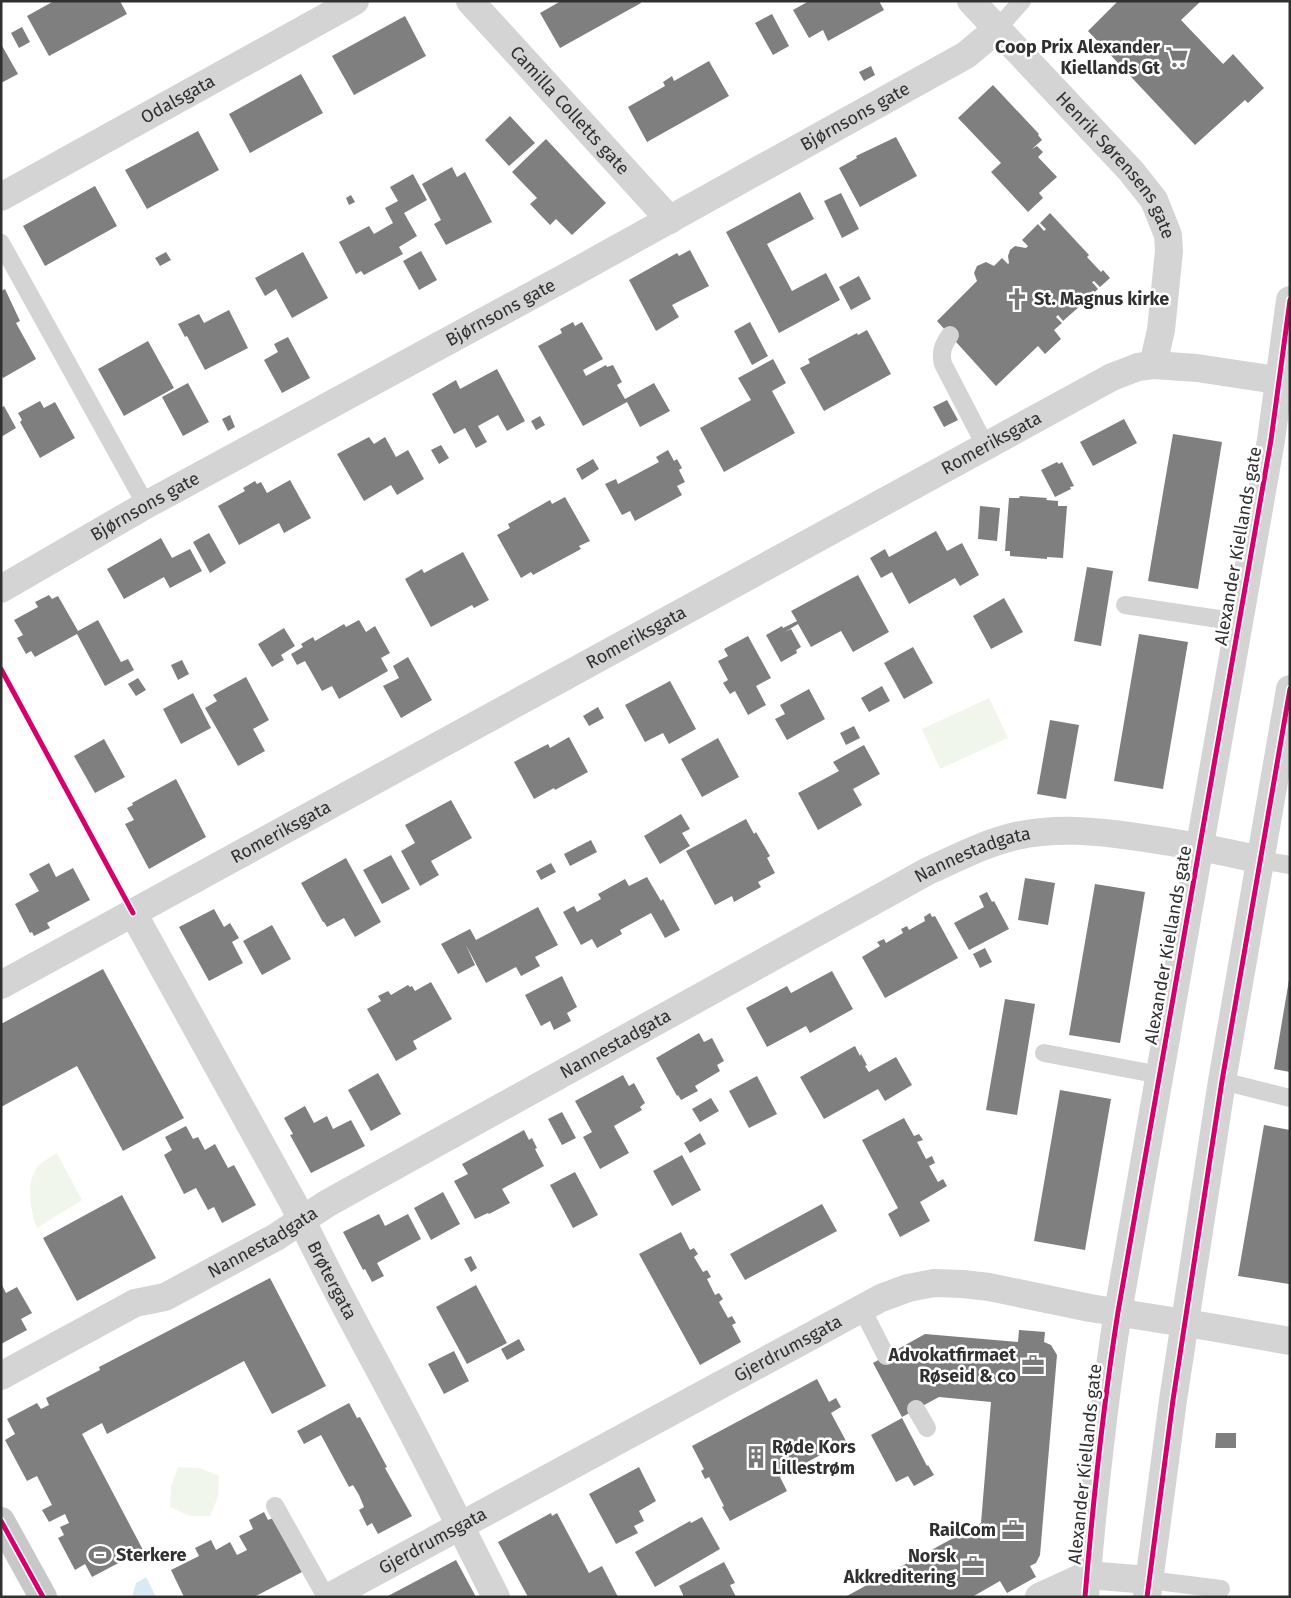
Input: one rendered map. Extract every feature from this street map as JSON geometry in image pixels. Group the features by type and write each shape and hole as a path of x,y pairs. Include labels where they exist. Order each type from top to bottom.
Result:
{"main road":[{"path":"1,1521 43,1597"}],"street":[{"name":"Odalsgata","path":"1,197 355,1"},
{"name":"Camilla Colletts gate","path":"470,1 670,220"},
{"name":"Henrik Sørensens gate","path":"971,1 1138,178 1154,200 1168,235 1169,251 1161,330 1153,365"},
{"name":"Bjørnsons gate","path":"1,589 146,505 670,220 966,55 997,29"},
{"name":"Alexander Kiellands gate","path":"1086,1586 1095,1479 1118,1312 1271,440 1284,381 1290,300"},
{"name":"Romeriksgata","path":"1,985 1112,377 1153,365 1197,368 1284,381"},
{"path":"1039,1597 1086,1586 1148,1589 1173,1400 1222,1081 1290,689"},
{"name":"Nannestadgata","path":"1,1376 135,1303 165,1297 276,1237 336,1198 911,880 989,844 1016,836 1080,830 1199,846 1260,860"},
{"name":"Brøtergata","path":"133,914 302,1220 496,1597"},
{"name":"Gjerdrumsgata","path":"327,1597 881,1298 908,1288 934,1283 990,1287 1118,1312 1290,1341"}],"lane":[{"path":"997,29 1022,1"},
{"path":"1,243 146,505"},
{"path":"950,335 944,344 941,354 943,364 986,447"},
{"path":"1125,605 1239,622"},
{"path":"1260,860 1290,865"},
{"path":"1044,1054 1160,1075"},
{"path":"1222,1081 1290,1098"},
{"path":"862,1309 886,1356"},
{"path":"916,1410 927,1428"},
{"path":"275,1506 327,1597"},
{"path":"1148,1589 1221,1589"}],"shaded area":[{"path":"989,698 1008,738 940,769 922,729"},
{"path":"57,1153 82,1200 37,1228 32,1212 30,1195 32,1179 40,1164"},
{"path":"178,1467 200,1468 219,1476 218,1497 210,1516 190,1516 170,1507 171,1487"},
{"path":"146,1577 156,1597 132,1597 136,1583"}],"building":[{"path":"54,1 120,1 127,14 49,56 27,16"},
{"path":"561,1 640,1 641,3 560,48 540,13"},
{"path":"809,1 879,1 884,10 828,41 823,30 809,38 793,10"},
{"path":"1118,1 1201,1 1181,20 1223,64 1233,54 1264,88 1248,103 1245,100 1195,145 1088,31"},
{"path":"772,14 789,46 773,55 755,23"},
{"path":"405,16 426,56 354,95 332,56"},
{"path":"22,27 30,42 19,48 11,33"},
{"path":"1,44 18,74 1,83"},
{"path":"709,61 729,96 647,142 628,107 665,86 663,82 672,76 674,81"},
{"path":"871,66 875,75 864,81 859,72"},
{"path":"301,74 323,113 250,153 229,114"},
{"path":"993,85 1039,134 1042,140 1032,149 1037,146 1043,152 1038,157 1057,177 1039,193 1043,198 1028,212 991,172 1001,163 958,118"},
{"path":"510,116 535,143 509,166 485,140"},
{"path":"198,131 219,170 147,209 125,170"},
{"path":"896,137 917,176 860,207 839,168 857,158 856,156"},
{"path":"546,139 606,203 572,235 556,219 550,225 530,204 537,198 512,172"},
{"path":"452,167 457,177 465,172 492,222 446,245 434,224 441,220 422,184"},
{"path":"413,174 427,200 404,213 417,236 399,247 403,254 364,275 361,271 356,274 339,242 369,226 374,234 393,223 385,208 398,201 390,187"},
{"path":"95,186 117,226 45,266 23,226"},
{"path":"800,192 814,219 767,244 792,291 826,273 840,300 779,333 726,232"},
{"path":"841,193 859,229 842,238 824,201"},
{"path":"351,195 355,202 349,205 346,198"},
{"name":"St. Magnus kirke","path":"1050,213 1089,255 1087,257 1101,272 1103,270 1110,278 1100,287 1094,281 1092,282 1098,289 1082,304 1076,298 1074,300 1080,306 1063,321 1058,315 1056,317 1062,323 1054,330 1061,339 1045,354 1038,346 996,386 937,321 977,281 974,273 977,266 986,262 994,266 1002,258 1008,264 1010,250 1015,246 1026,248 1028,246 1022,240 1038,224 1044,231 1046,229 1040,223"},
{"path":"690,250 709,286 672,305 679,317 656,331 629,280 677,253 679,256"},
{"path":"421,251 437,280 419,290 403,261"},
{"path":"166,252 171,260 160,266 155,258"},
{"path":"303,252 328,298 292,318 276,289 265,296 255,278"},
{"path":"859,276 871,299 851,310 839,287"},
{"path":"5,289 20,321 16,323 36,359 3,378 1,374 1,291"},
{"path":"229,310 248,348 205,370 187,336 185,337 178,324 199,314 204,323"},
{"path":"573,322 575,326 582,322 603,359 583,370 586,376 606,365 607,367 613,365 622,382 617,385 625,399 654,383 670,411 640,427 627,402 583,426 538,346 562,333 560,329"},
{"path":"750,322 768,356 752,365 734,331"},
{"path":"867,330 891,374 824,411 800,368 810,363 808,359 857,333 858,335"},
{"path":"288,337 310,378 282,393 264,360 278,352 274,344"},
{"path":"148,341 174,388 124,416 98,369"},
{"path":"773,359 786,383 772,391 795,433 724,472 700,428 751,400 738,378"},
{"path":"497,369 525,421 507,431 498,415 478,426 487,442 476,448 465,428 454,434 432,394 456,380 460,389"},
{"path":"188,383 209,422 183,436 162,397"},
{"path":"947,400 958,420 944,427 933,407"},
{"path":"40,401 44,408 55,402 75,438 40,458 20,422 22,420 18,413"},
{"path":"4,406 16,428 1,437 1,408"},
{"path":"230,415 235,427 228,431 222,419"},
{"path":"540,416 545,425 536,430 531,421"},
{"path":"1124,419 1137,443 1093,466 1080,442"},
{"path":"1173,434 1222,442 1198,589 1148,581"},
{"path":"369,437 374,444 385,437 396,457 408,450 424,479 397,495 391,485 364,501 337,454"},
{"path":"441,445 449,458 439,464 431,450"},
{"path":"668,450 674,461 677,459 682,468 679,470 685,482 677,486 682,495 635,521 630,511 622,515 605,484 616,479 618,484 659,462 656,457"},
{"path":"593,459 599,469 582,480 576,469"},
{"path":"1057,462 1059,464 1062,462 1074,486 1055,497 1041,470"},
{"path":"290,480 311,518 284,533 279,523 239,545 218,506 245,491 243,488 255,481 257,484 261,482 267,493"},
{"path":"1020,496 1047,498 1046,500 1058,501 1058,506 1067,506 1063,558 1047,557 1047,559 1010,556 1010,551 1005,551 1009,498 1019,498"},
{"path":"565,497 590,541 579,546 581,549 533,575 531,572 521,578 497,535 510,528 508,524 550,500 552,504"},
{"path":"980,506 1000,508 997,541 978,539"},
{"path":"936,531 947,551 962,543 979,575 960,586 955,578 909,604 892,572 881,578 870,558 885,549 889,557"},
{"path":"209,533 226,563 210,573 193,542"},
{"path":"161,538 172,558 190,549 202,571 170,588 164,577 124,599 107,569"},
{"path":"463,552 489,600 474,608 472,605 431,627 405,579 422,569 424,573"},
{"path":"1087,567 1113,571 1101,646 1074,641"},
{"path":"858,575 889,632 853,652 841,631 811,647 798,624 785,632 791,629 801,647 796,650 797,653 781,662 766,635 782,626 783,628 797,621 791,611"},
{"path":"49,595 52,599 58,596 78,631 98,620 121,662 128,659 134,670 105,686 77,634 35,657 31,651 26,654 17,638 23,635 14,620 38,607 35,602"},
{"path":"1004,598 1023,632 991,649 973,616"},
{"path":"359,620 366,632 375,626 390,653 381,658 388,671 339,699 332,686 322,691 305,661 297,665 291,654 303,647 301,644 313,637 315,641 344,624 346,627"},
{"path":"284,628 295,646 281,655 284,660 272,667 258,644"},
{"path":"1139,634 1188,642 1163,789 1114,781"},
{"path":"748,636 771,678 756,686 766,705 748,715 735,691 730,694 723,683 728,680 718,661 728,656 724,649"},
{"path":"913,647 933,683 904,699 884,663"},
{"path":"408,657 432,700 401,718 383,686 399,678 393,666"},
{"path":"182,660 189,674 178,680 171,665"},
{"path":"246,677 269,720 253,729 265,751 238,766 205,708 217,701 213,695"},
{"path":"138,678 146,690 136,696 128,684"},
{"path":"670,681 696,729 669,744 663,733 645,742 625,705"},
{"path":"882,686 890,701 869,712 861,698"},
{"path":"809,689 825,719 787,740 775,719 785,714 780,705"},
{"path":"193,693 211,728 181,744 163,709"},
{"path":"598,707 604,718 589,726 583,716"},
{"path":"1050,720 1079,725 1066,799 1037,794"},
{"path":"854,726 860,738 846,745 840,733"},
{"path":"569,737 588,772 534,799 514,762 548,744 550,748"},
{"path":"718,738 739,777 702,797 681,759"},
{"path":"104,739 125,777 95,793 74,756"},
{"path":"864,745 880,774 853,789 862,805 818,830 798,793 839,771 833,762"},
{"path":"176,779 206,837 149,869 125,824 134,820 127,808 133,805 132,803"},
{"path":"451,800 472,838 431,861 439,875 420,886 401,851 415,843 405,825"},
{"path":"681,814 690,829 682,833 690,846 660,864 644,836"},
{"path":"746,819 770,856 767,858 775,873 758,882 761,887 734,902 732,896 715,905 686,851"},
{"path":"591,840 597,852 570,866 564,854"},
{"path":"391,855 410,889 382,904 363,870"},
{"path":"346,858 381,922 355,937 344,918 327,927 301,883"},
{"path":"49,863 56,877 73,868 90,900 47,923 50,928 34,936 32,932 30,933 15,904 39,891 29,874"},
{"path":"551,863 556,872 541,880 536,871"},
{"path":"647,877 661,901 663,899 680,930 665,938 651,913 620,930 622,934 597,948 592,939 581,945 563,912 574,906 577,912 601,899 598,894 625,879 629,886"},
{"path":"1025,878 1055,883 1048,925 1018,920"},
{"path":"1095,884 1145,892 1120,1043 1069,1035"},
{"path":"987,892 1009,929 969,950 954,923 984,907 979,896"},
{"path":"538,907 558,945 535,957 540,966 521,976 516,967 486,983 466,945 475,965 458,974 441,944 470,929 476,940"},
{"path":"214,909 224,927 230,923 239,938 232,942 243,963 209,981 179,927"},
{"path":"930,913 932,917 935,916 958,958 885,998 862,957 880,946 877,942 884,939 886,943 903,933 901,929 907,926 909,930 925,921 924,917"},
{"path":"272,925 291,959 262,975 243,941"},
{"path":"985,948 992,962 980,968 973,954"},
{"path":"103,969 184,1118 123,1151 77,1066 1,1107 1,1024"},
{"path":"832,971 853,1009 810,1033 806,1026 767,1047 746,1008 787,986 791,993"},
{"path":"562,976 577,1007 567,1013 571,1021 554,1030 550,1021 541,1026 525,995"},
{"path":"1290,980 1290,1072 1274,1069"},
{"path":"431,982 452,1019 413,1041 417,1049 396,1061 367,1009 381,1001 378,996 388,991 391,995 408,985 412,986 415,991"},
{"path":"1005,999 1035,1004 1017,1115 986,1110"},
{"path":"699,1033 704,1042 712,1038 724,1061 717,1065 720,1071 695,1086 698,1091 681,1100 656,1058"},
{"path":"855,1046 867,1065 865,1066 869,1072 896,1057 912,1085 885,1101 878,1089 824,1119 800,1077"},
{"path":"378,1073 401,1114 371,1131 348,1090"},
{"path":"623,1075 629,1086 634,1083 645,1103 640,1107 642,1110 614,1126 629,1153 600,1169 583,1137 592,1132 575,1101"},
{"path":"757,1076 777,1114 749,1128 729,1091"},
{"path":"1060,1090 1111,1099 1085,1250 1034,1241"},
{"path":"711,1098 719,1111 700,1122 692,1109"},
{"path":"305,1106 314,1123 327,1116 333,1129 351,1120 365,1146 311,1173 290,1135 293,1134 284,1118"},
{"path":"562,1112 576,1138 562,1145 548,1119"},
{"path":"904,1118 914,1136 919,1134 923,1140 917,1142 926,1159 932,1156 935,1163 929,1166 938,1182 943,1179 947,1186 920,1202 930,1221 900,1237 888,1214 898,1208 862,1140"},
{"path":"1264,1125 1290,1130 1289,1284 1238,1276"},
{"path":"186,1126 193,1139 198,1137 205,1150 215,1144 228,1168 234,1165 256,1205 222,1223 214,1207 208,1210 196,1188 184,1194 164,1155 172,1150 165,1137"},
{"path":"524,1130 529,1140 532,1138 537,1148 535,1149 544,1166 502,1189 510,1203 475,1219 454,1181 468,1174 462,1164"},
{"path":"700,1133 706,1144 690,1153 684,1143"},
{"path":"682,1155 701,1190 672,1206 653,1171"},
{"path":"575,1172 598,1215 573,1228 550,1185"},
{"path":"443,1192 460,1224 431,1240 414,1208"},
{"path":"122,1195 156,1258 77,1301 43,1238"},
{"path":"822,1204 837,1231 745,1280 730,1254"},
{"path":"379,1214 385,1226 408,1214 421,1239 377,1263 384,1276 372,1282 365,1269 363,1270 343,1232"},
{"path":"681,1232 690,1250 694,1248 698,1254 694,1257 703,1272 707,1270 711,1277 707,1279 715,1295 719,1293 723,1299 719,1302 728,1318 732,1316 736,1323 732,1325 741,1342 700,1365 639,1254"},
{"path":"471,1256 477,1268 471,1272 464,1259"},
{"path":"270,1278 326,1386 272,1414 244,1361 107,1434 102,1423 82,1434 143,1550 92,1577 85,1564 75,1570 58,1538 64,1535 60,1527 69,1523 65,1514 49,1522 42,1510 52,1505 37,1476 27,1481 5,1440 15,1434 7,1419 37,1403 41,1409 49,1405 46,1398 100,1370 99,1367"},
{"path":"1,1283 6,1293 17,1287 32,1313 21,1319 27,1330 1,1344"},
{"path":"476,1285 507,1343 467,1364 436,1307"},
{"path":"1019,1330 1045,1332 1044,1342 1051,1345 1057,1355 1040,1555 1036,1563 1030,1566 1036,1577 1007,1593 1000,1581 972,1597 845,1597 981,1523 991,1402 939,1397 902,1417 873,1363 925,1334 1018,1342"},
{"path":"519,1339 525,1350 507,1360 501,1349"},
{"path":"454,1351 469,1381 444,1394 428,1364"},
{"name":"Røde Kors Lillestrøm","path":"817,1379 829,1402 836,1398 841,1407 831,1413 846,1441 780,1477 787,1491 730,1521 709,1477 705,1479 701,1471 704,1469 692,1446"},
{"path":"349,1403 357,1418 360,1417 387,1467 385,1468 412,1516 378,1534 372,1523 367,1526 359,1510 364,1507 359,1495 353,1485 349,1487 321,1435 304,1444 297,1431"},
{"path":"902,1418 927,1466 934,1475 914,1486 908,1476 896,1482 871,1435"},
{"path":"1216,1433 1236,1433 1236,1448 1215,1448"},
{"path":"639,1467 656,1501 639,1511 644,1521 634,1526 638,1533 616,1544 589,1494"},
{"path":"264,1512 268,1520 273,1518 302,1572 254,1597 184,1597 171,1570 199,1556 195,1548 211,1540 216,1550 230,1542 237,1555 247,1550 239,1536 253,1529 249,1520"},
{"path":"551,1513 552,1516 557,1513 589,1573 602,1566 618,1597 528,1597 498,1542"},
{"path":"702,1517 720,1549 655,1587 635,1552 690,1521 691,1523"},
{"path":"456,1560 476,1597 386,1597"},
{"path":"724,1562 735,1583 730,1585 736,1597 684,1597 679,1586"}],"cycle path":[{"path":"1085,1597 1099,1454 1118,1312 1271,440 1290,300"},
{"path":"1,669 133,913"},
{"path":"1147,1597 1173,1400 1222,1081 1290,689"},
{"path":"1,1521 43,1597"}],"place":[{"name":"Coop Prix Alexander Kiellands Gt","path":"1177,57"},
{"name":"St. Magnus kirke","path":"1017,299"},
{"name":"Advokatfirmaet Røseid & co","path":"1033,1365"},
{"name":"Røde Kors Lillestrøm","path":"756,1457"},
{"name":"RailCom","path":"1013,1530"},
{"name":"Sterkere","path":"100,1555"},
{"name":"Norsk Akkreditering","path":"973,1566"}]}
